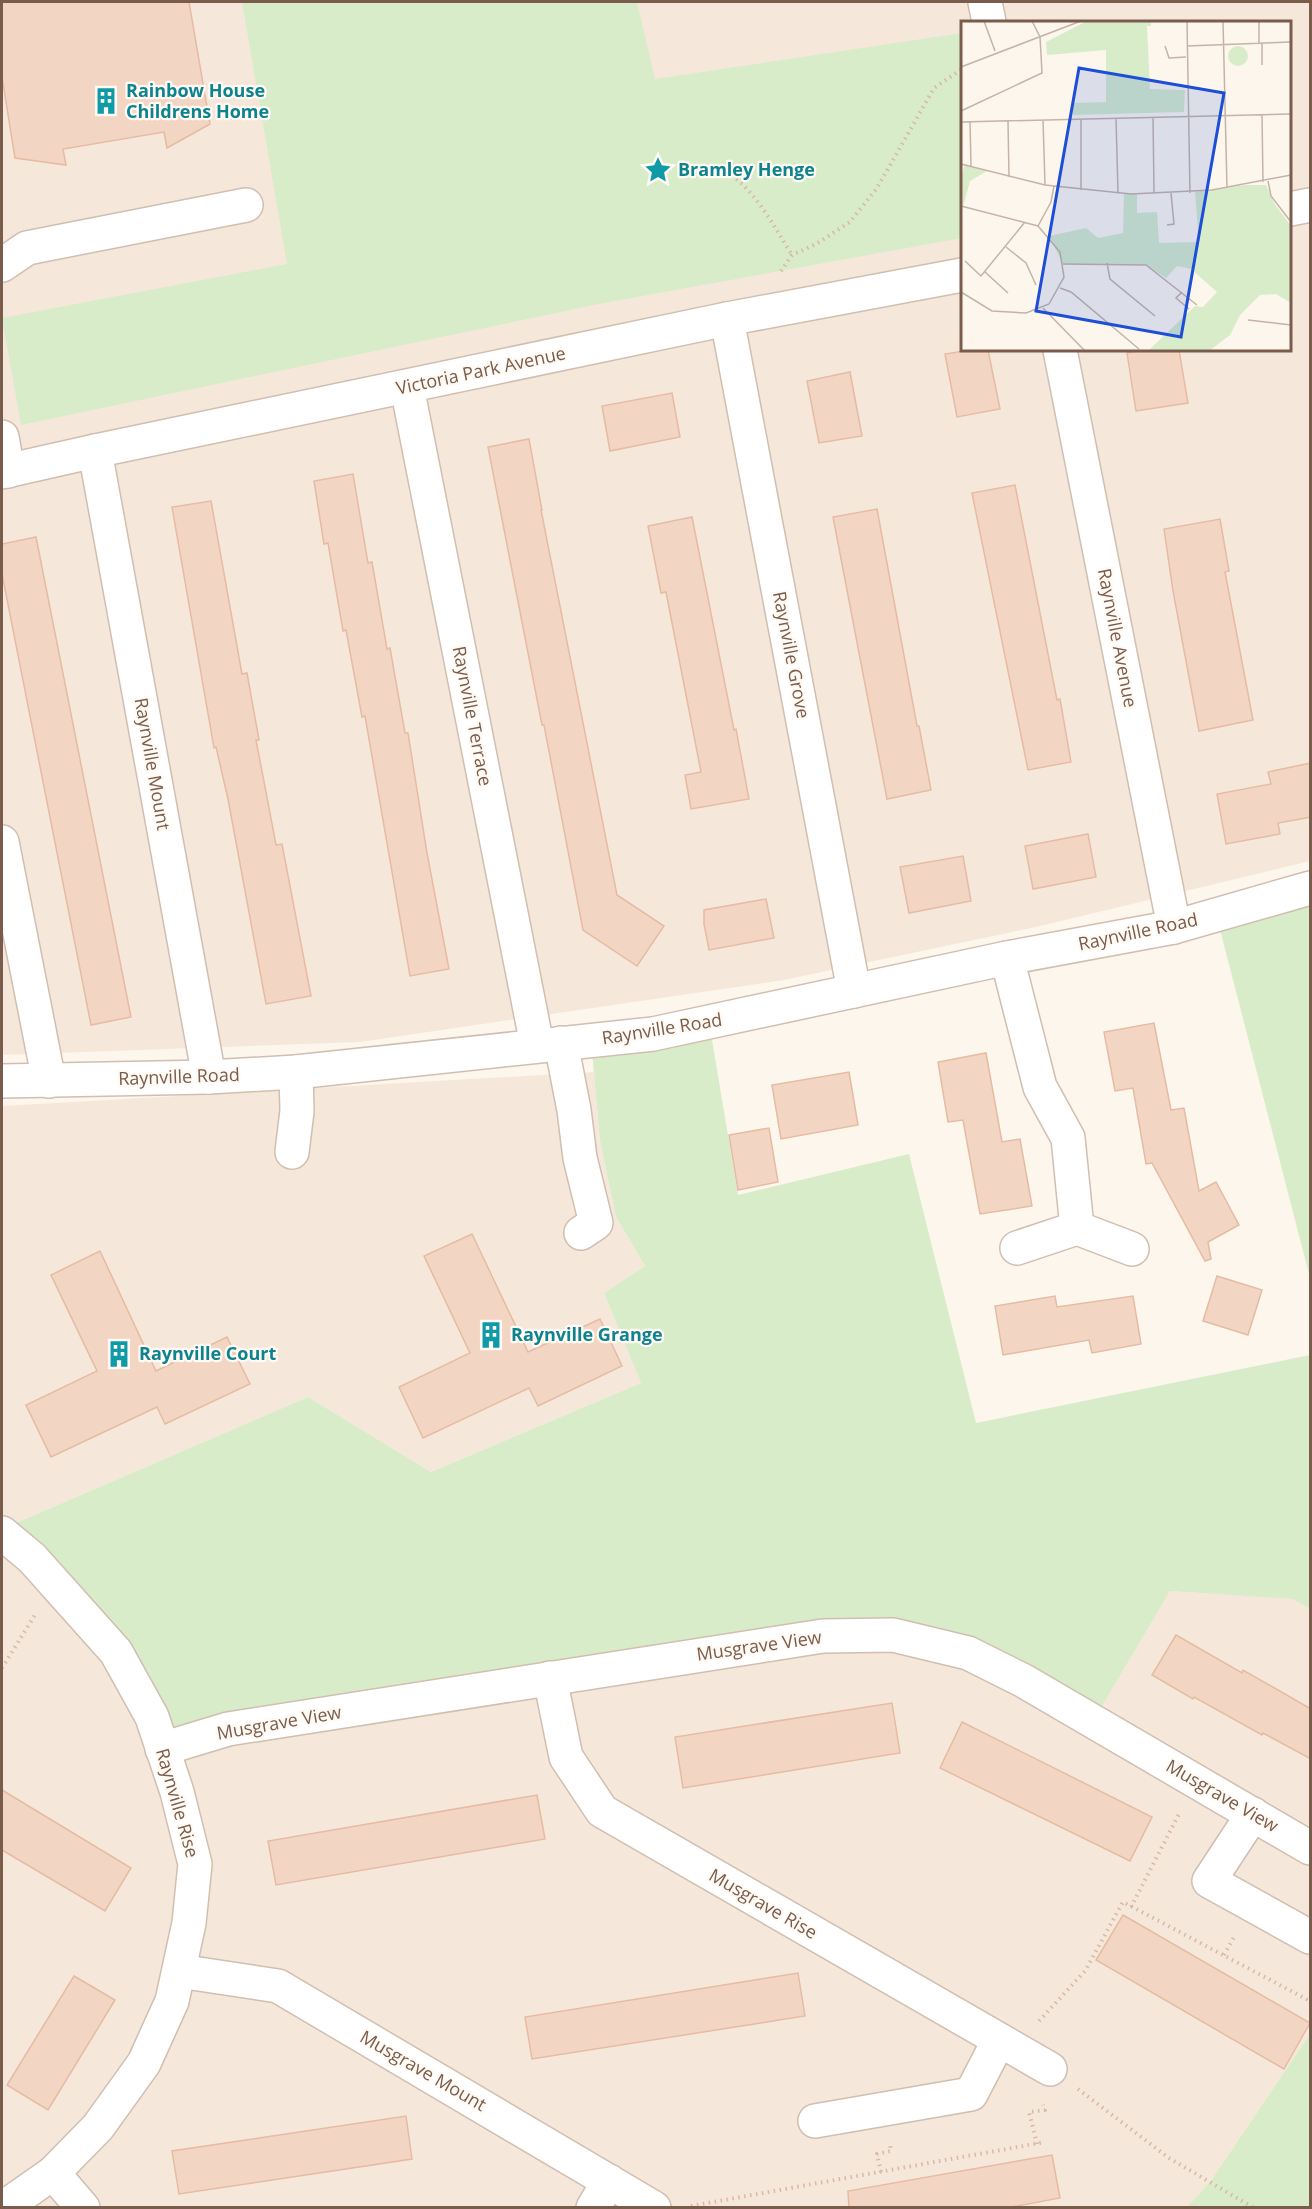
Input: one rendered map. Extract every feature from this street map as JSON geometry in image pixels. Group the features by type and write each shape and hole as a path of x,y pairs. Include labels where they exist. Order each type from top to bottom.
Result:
{"street":[{"path":"985,2 989,21"},
{"path":"2,265 27,248 246,205"},
{"path":"1291,209 1311,205"},
{"name":"Victoria Park Avenue","path":"4,472 727,319 961,275"},
{"name":"Raynville Grove","path":"727,319 854,991"},
{"name":"Raynville Avenue","path":"1060,351 1174,927"},
{"name":"Raynville Terrace","path":"407,387 549,1044 574,1110 580,1158 596,1223 581,1233"},
{"path":"2,437 4,472"},
{"name":"Raynville Mount","path":"95,451 209,1077"},
{"path":"2,842 49,1081"},
{"name":"Raynville Road","path":"2,1081 209,1077 296,1072 652,1034 1007,958 1174,927 1311,888"},
{"path":"1007,958 1040,1087 1068,1138 1077,1228"},
{"path":"292,1152 297,1111 296,1072"},
{"path":"1017,1248 1077,1228 1132,1249"},
{"name":"Raynville Rise","path":"2,1533 32,1558 55,1582 116,1652 152,1717 177,1792 195,1864 189,1923 172,2001 144,2063 98,2127 53,2173 3,2208"},
{"name":"Musgrave View","path":"162,1749 228,1729 550,1678 823,1636 893,1635 968,1653 1024,1681 1311,1848"},
{"name":"Musgrave Rise","path":"550,1678 566,1757 602,1811 1050,2068"},
{"path":"1253,1814 1209,1881 1311,1937"},
{"name":"Musgrave Mount","path":"179,1971 278,1986 601,2194 654,2208"},
{"path":"815,2121 971,2094 1006,2044"},
{"path":"53,2173 83,2208"}],"path":[{"path":"777,311 781,271 792,255 816,244 850,222 877,188 934,88 961,70"},
{"path":"680,171 699,166 717,168 733,177 752,194 792,255"},
{"path":"2,1668 55,1582"},
{"path":"1131,1907 1196,1781"},
{"path":"1006,2044 1085,1971 1123,1902 1311,2001"},
{"path":"1050,2068 1168,2158 1254,2208"},
{"path":"1037,2144 1029,2112 1045,2110 1042,2102"},
{"path":"681,2208 1045,2142"}],"shaded area":[{"path":"2,2 1310,2 1310,861 1036,927 784,980 360,1042 2,1055"},
{"path":"594,1072 600,1141 616,1217 645,1266 604,1293 641,1383 431,1472 308,1397 2,1529 2,1106"},
{"path":"2,1533 893,1635 1093,1720 1170,1591 1294,1599 1310,1609 1310,2034 1210,2182 1187,2207 2,2207"}],"green space":[{"path":"242,2 637,2 655,79 961,33 961,238 604,303 21,425 2,318 287,264"},
{"path":"1310,888 1310,1278 1216,914"},
{"path":"709,1022 738,1195 909,1154 976,1423 1310,1355 1310,1609 1293,1599 1170,1591 1093,1721 893,1635 162,1749 152,1717 2,1529 308,1397 431,1472 641,1383 604,1293 645,1266 616,1217 600,1141 591,1040"},
{"path":"1310,2034 1310,2207 1187,2207 1210,2182"}],"building":[{"name":"Rainbow House Childrens Home","path":"2,2 189,2 210,124 167,148 164,132 63,149 66,165 15,158 2,77"},
{"path":"988,351 1000,409 957,417 945,354"},
{"path":"1179,351 1188,403 1136,411 1127,353"},
{"path":"850,372 862,436 819,443 807,381"},
{"path":"672,393 680,437 610,451 602,406"},
{"path":"529,439 617,895 664,926 637,966 583,930 488,447"},
{"path":"353,474 368,563 372,562 387,649 390,648 405,733 408,733 427,853 449,969 410,976 365,716 362,717 346,630 343,631 328,543 324,544 314,481"},
{"path":"1015,485 1071,762 1028,770 972,493"},
{"path":"211,501 242,674 247,673 259,740 256,740 276,845 282,844 311,996 266,1004 228,799 216,747 214,748 172,507"},
{"path":"877,509 931,790 887,799 833,517"},
{"path":"692,517 749,799 691,809 685,775 701,772 666,592 661,593 648,526"},
{"path":"1220,519 1229,571 1225,572 1253,720 1199,731 1164,529"},
{"path":"36,537 131,1017 91,1025 2,574 2,544"},
{"path":"1311,763 1311,817 1278,823 1280,834 1226,844 1217,794 1271,784 1268,772"},
{"path":"1088,834 1096,877 1033,889 1025,846"},
{"path":"963,856 971,901 909,913 900,867"},
{"path":"766,899 774,938 709,950 704,910"},
{"path":"1154,1023 1171,1110 1184,1108 1199,1191 1216,1182 1239,1225 1208,1242 1211,1259 1205,1261 1152,1163 1146,1164 1133,1088 1115,1091 1104,1032"},
{"path":"986,1053 1002,1142 1020,1139 1032,1206 980,1214 963,1120 948,1122 938,1062"},
{"path":"849,1072 858,1125 781,1139 772,1085"},
{"path":"769,1128 778,1182 738,1190 729,1135"},
{"name":"Raynville Grange","path":"472,1234 528,1352 600,1319 622,1366 538,1406 529,1388 423,1438 399,1387 470,1353 424,1256"},
{"name":"Raynville Court","path":"100,1251 156,1371 227,1337 250,1384 165,1424 157,1407 51,1457 26,1405 97,1371 51,1275"},
{"path":"1217,1276 1262,1290 1248,1335 1203,1321"},
{"path":"1055,1296 1057,1307 1133,1296 1141,1344 1092,1353 1089,1340 1003,1355 995,1306"},
{"path":"1176,1635 1311,1709 1311,1759 1194,1697 1193,1699 1152,1675"},
{"path":"892,1703 900,1753 683,1788 675,1737"},
{"path":"962,1722 1152,1817 1130,1861 940,1768"},
{"path":"2,1790 131,1868 105,1911 2,1850"},
{"path":"537,1795 545,1839 276,1885 268,1841"},
{"path":"1123,1915 1310,2023 1284,2069 1096,1960"},
{"path":"798,1973 805,2016 532,2059 525,2017"},
{"path":"74,1976 115,2000 48,2110 7,2085"},
{"path":"406,2116 412,2159 179,2194 172,2151"},
{"path":"1052,2155 1060,2198 1006,2208 849,2208 848,2191"}],"place":[{"name":"Rainbow House Childrens Home","path":"106,101"},
{"name":"Bramley Henge","path":"658,170"},
{"name":"Raynville Grange","path":"491,1335"},
{"name":"Raynville Court","path":"119,1354"}]}
